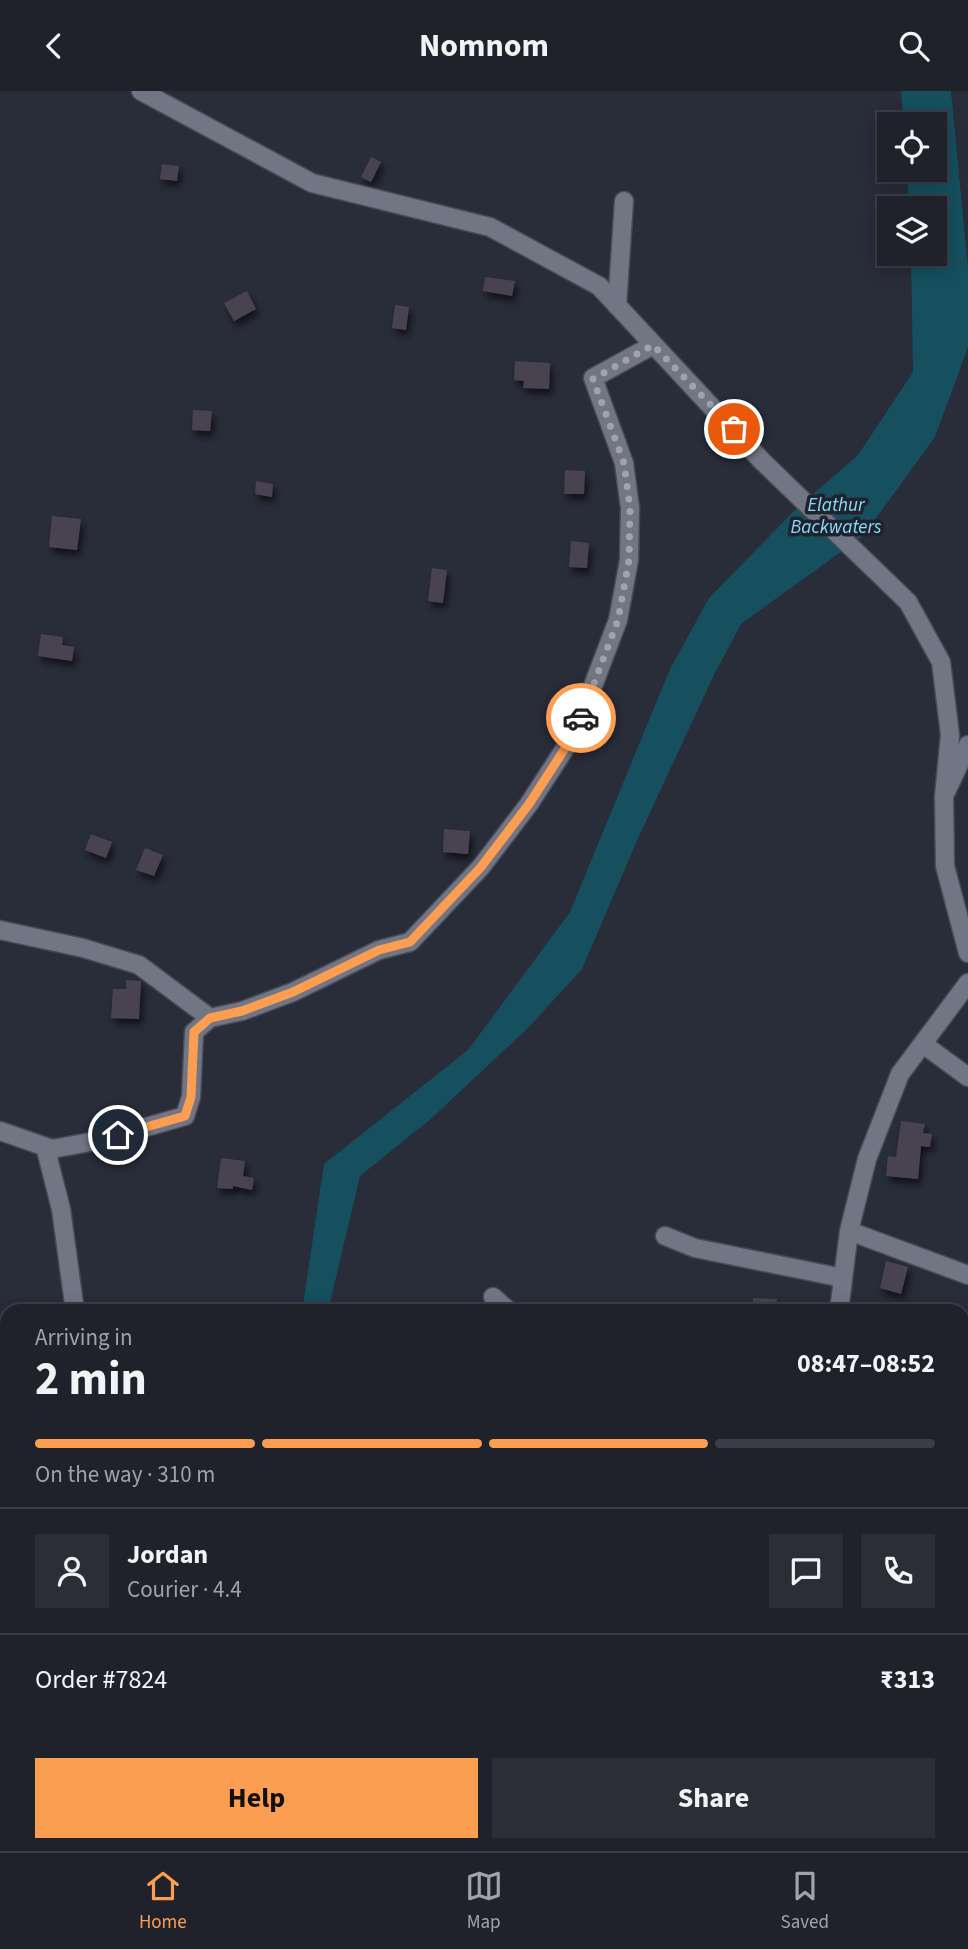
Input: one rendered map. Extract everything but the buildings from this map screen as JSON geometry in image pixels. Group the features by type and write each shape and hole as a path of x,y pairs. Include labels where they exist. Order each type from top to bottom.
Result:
{"street":[{"path":"141,91 312,183 490,227 599,286 762,461 908,602 940,662 950,735 944,796 945,866 968,953"},
{"path":"617,306 624,201"},
{"path":"0,1131 52,1149 100,1140 185,1116 191,1097 194,1032 210,1018 242,1011 293,992 379,950 410,942 481,867 529,804 575,733 618,620 629,560 630,508 624,463 593,379 653,345"},
{"path":"944,796 967,751"},
{"path":"0,930 83,948 139,965 210,1018"},
{"path":"840,1304 849,1231 867,1159 900,1074 968,983"},
{"path":"923,1044 968,1077"},
{"path":"52,1149 47,1154 48,1164 61,1209 74,1304"},
{"path":"849,1231 968,1275"},
{"path":"666,1236 695,1248 843,1278"},
{"path":"493,1297 501,1304"}],"water":[{"name":"Elathur Backwaters","path":"901,91 951,91 968,268 968,347 935,437 863,536 741,624 713,677 636,843 582,969 528,1028 433,1117 360,1176 330,1304 303,1304 324,1164 468,1050 570,912 670,669 709,598 797,508 858,455 913,372 911,266 947,266 947,196 908,196 908,182 947,182 947,112 903,112"}],"way so far":[{"path":"581,718 618,620 629,560 630,508 624,463 593,379 653,345 734,429"}],"route":[{"path":"118,1135 172,1122 185,1116 191,1097 194,1032 210,1018 242,1011 293,992 379,950 410,942 481,867 529,804 575,733 581,718"}]}
